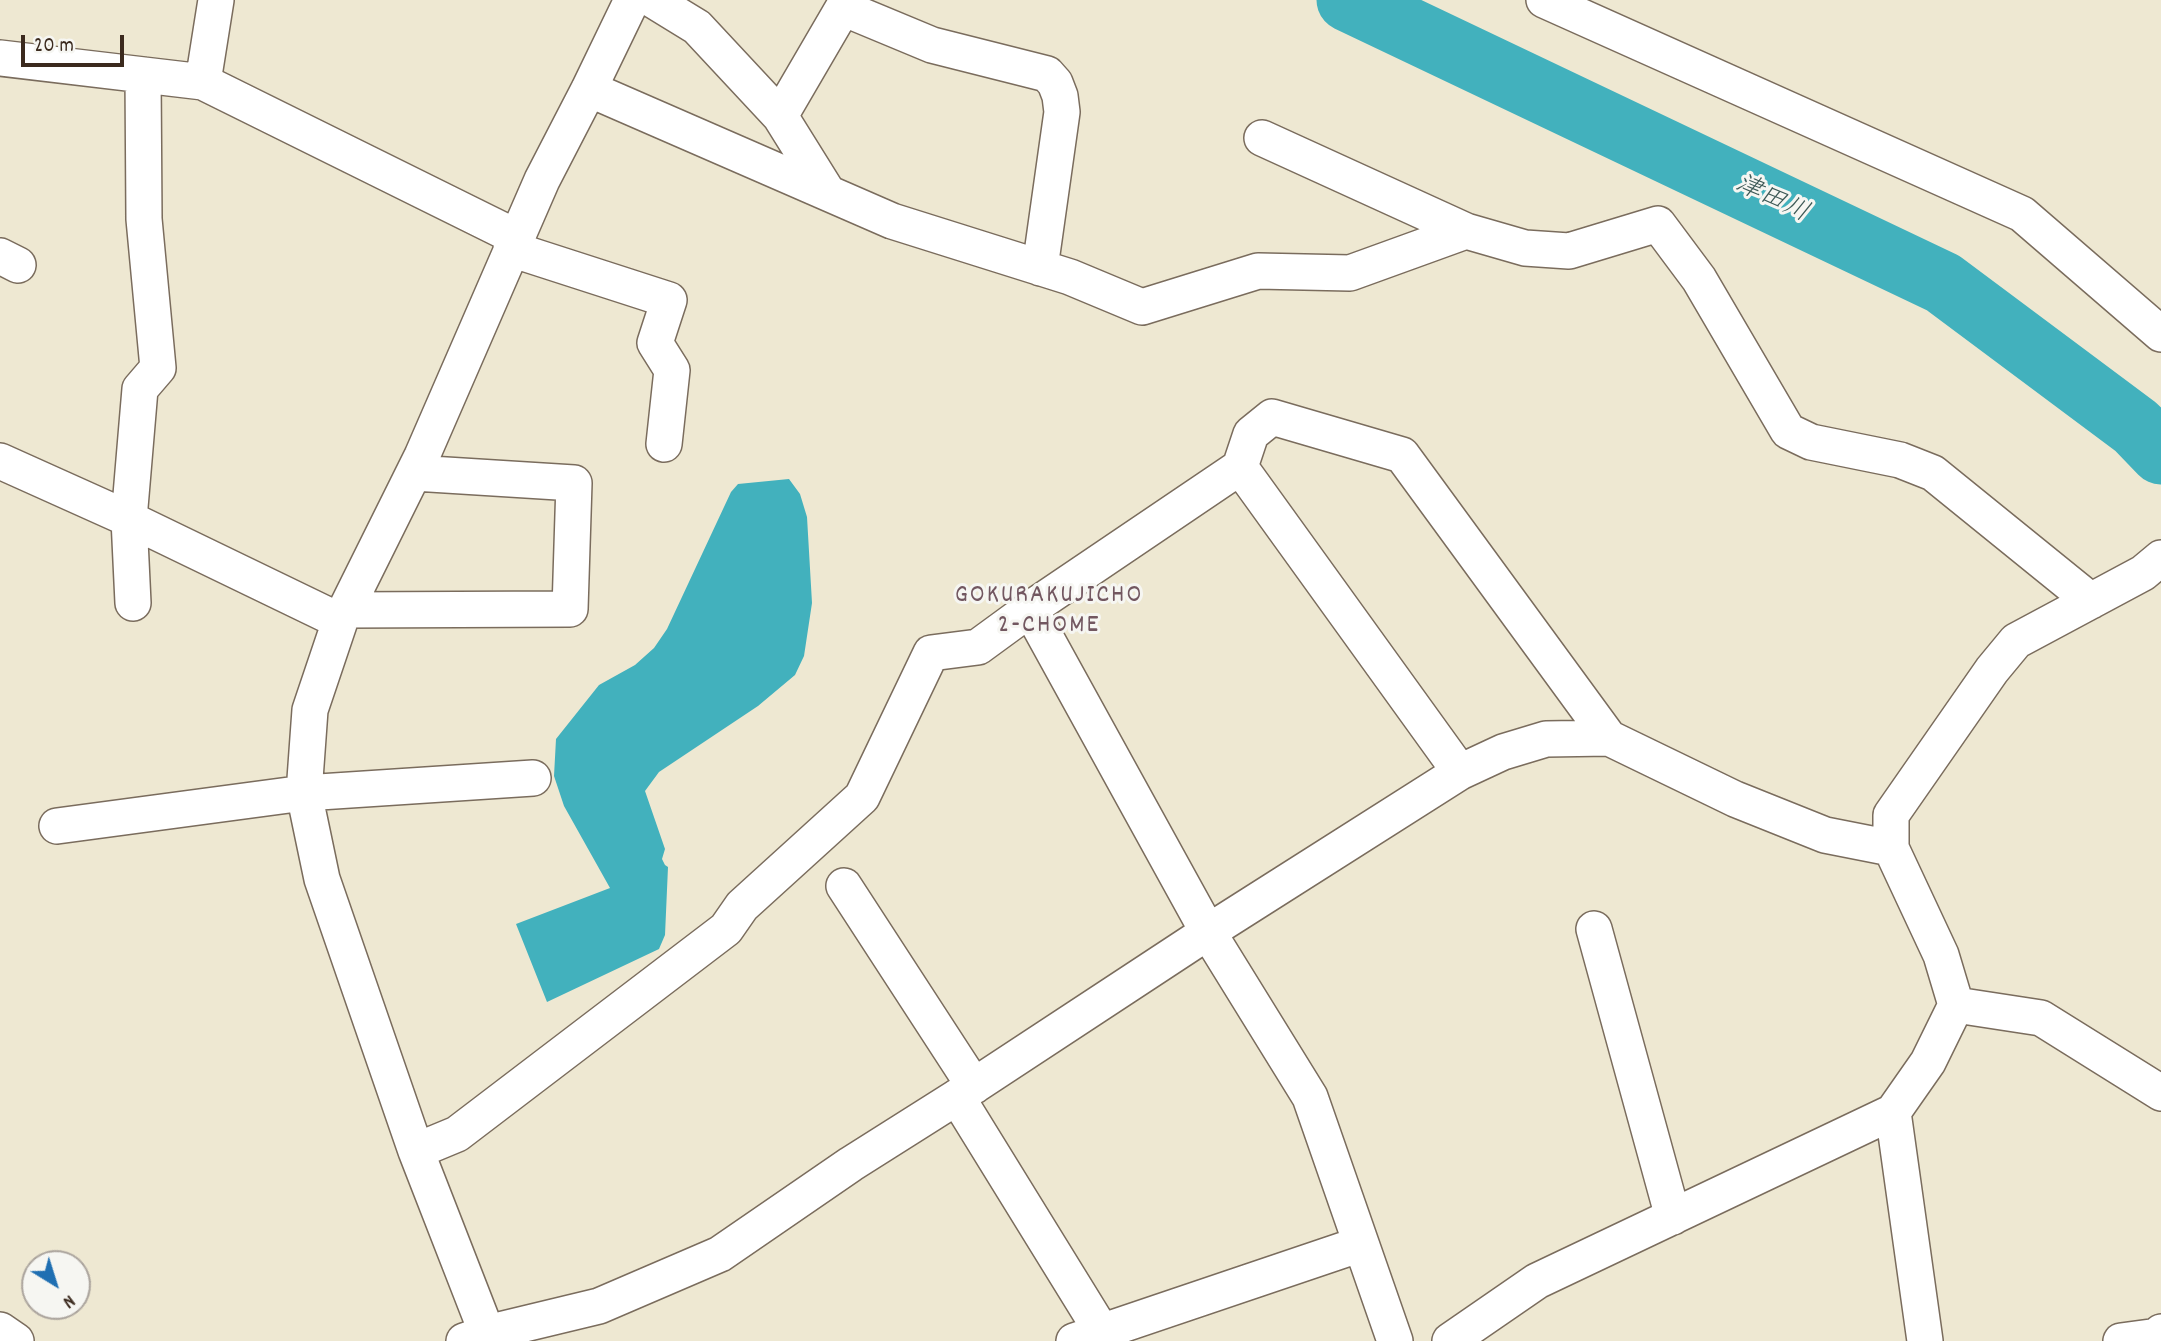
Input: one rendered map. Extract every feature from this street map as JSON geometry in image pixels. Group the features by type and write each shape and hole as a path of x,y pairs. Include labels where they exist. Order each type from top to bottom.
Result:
{"street":[{"path":"203,82 216,0"},
{"path":"632,0 541,180 414,473 343,616 310,710 304,793 322,879 480,1338 599,1306 720,1254 851,1164 1460,772 1503,752 1546,739 1608,737"},
{"path":"653,0 696,27 780,116 828,193"},
{"path":"1544,0 2022,214 2161,334"},
{"path":"780,116 843,8 932,45 1047,75 1055,83 1062,112 1040,268"},
{"path":"0,58 203,82 513,243 669,300 655,342 672,370 664,444"},
{"path":"132,603 129,519 141,389 158,368 144,219 143,75"},
{"path":"589,89 892,221 1070,277 1142,307 1258,271 1350,273 1466,231"},
{"path":"1262,138 1466,231 1525,248 1569,251 1658,224 1699,279 1788,431 1811,442 1900,460 1933,473 2091,601"},
{"path":"416,1151 457,1134 726,929 742,906 862,797 931,653 978,647 1030,608 1240,467 1251,434 1272,417 1402,455 1608,737 1735,799 1825,835 1891,848"},
{"path":"0,461 343,616 570,609 574,483 414,473"},
{"path":"1240,467 1460,772"},
{"path":"1451,1341 1537,1281 1893,1112 1928,1062 1956,1005 1941,955 1891,848 1891,815 1992,670 2016,641 2091,601 2155,572"},
{"path":"1030,608 1208,932 1310,1097 1395,1341"},
{"path":"57,826 304,793 533,778"},
{"path":"844,886 965,1091 1088,1336 1361,1244"},
{"path":"1594,929 1673,1217"},
{"path":"1956,1005 2041,1018 2161,1093"},
{"path":"1893,1112 1926,1341"},
{"path":"0,1330 16,1341"},
{"path":"2121,1341 2158,1336 2161,1332"}],"water":[{"path":"789,479 800,494 807,517 812,603 804,656 795,675 758,706 659,772 645,791 665,849 662,859 668,867 665,935 659,949 547,1002 516,924 610,888 564,806 554,776 556,739 599,685 635,665 654,648 667,629 731,492 738,484"}],"waterway":[{"name":"津田川","path":"1348,0 1943,283 2136,427 2161,453"}],"district":[{"name":"GOKURAKUJICHO 2-CHOME","path":"1049,612"}]}
